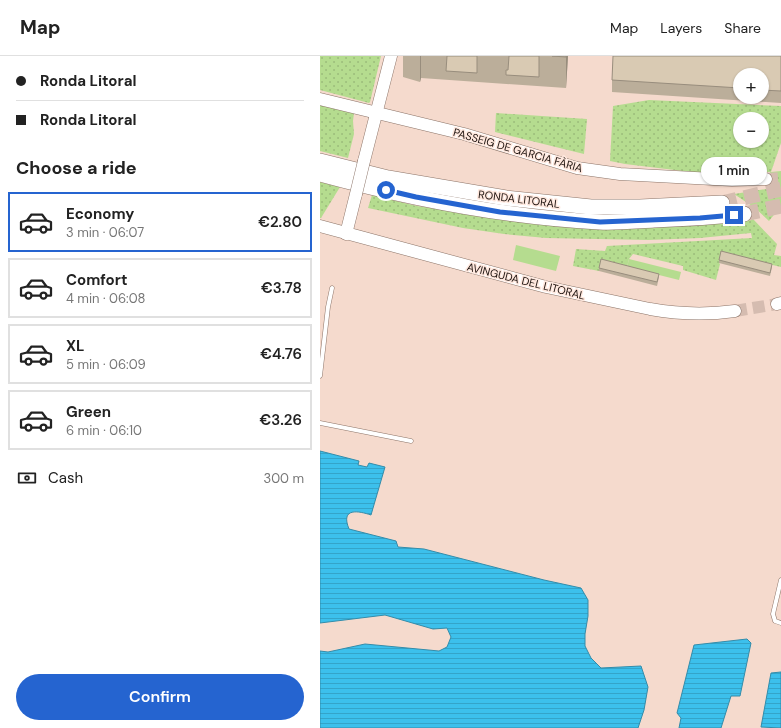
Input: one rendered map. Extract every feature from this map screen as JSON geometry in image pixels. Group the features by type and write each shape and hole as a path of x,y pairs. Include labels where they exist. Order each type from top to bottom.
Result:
{"highway":[{"name":"RONDA LITORAL","path":"320,160 388,178 521,200 591,207 640,208 722,203"},
{"name":"RONDA LITORAL","path":"320,174 356,184 416,197 511,213 577,220 600,222 640,221 744,214"}],"main road":[{"path":"346,234 391,56"},
{"name":"PASSEIG DE GARCIA FÀRIA","path":"320,100 464,134 577,168 620,174 732,180 766,180"},
{"name":"AVINGUDA DEL LITORAL","path":"320,226 546,287 650,309 666,312 697,314 713,314 735,311"}],"lane":[{"path":"320,376 328,307 332,288"},
{"path":"320,423 411,441"},
{"path":"781,580 773,614 775,621 781,623"}],"green space":[{"path":"320,56 381,56 370,102 369,103 320,90"},
{"path":"649,100 781,106 781,143 771,172 781,171 781,206 769,221 755,208 734,194 766,189 770,172 691,172 610,161 613,106"},
{"path":"320,104 354,113 354,134 348,158 320,151"},
{"path":"496,113 587,119 584,154 495,132"},
{"path":"320,182 340,187 321,218 320,218"},
{"path":"372,195 417,206 541,223 670,226 753,219 777,244 774,255 781,256 781,267 743,258 719,263 716,280 683,270 683,266 633,254 629,259 627,267 599,271 573,266 576,249 605,251 607,246 752,238 751,233 700,238 648,240 546,238 504,234 463,228 368,208"},
{"path":"516,245 560,256 556,271 513,260"},
{"path":"629,259 681,272 679,280 627,267"}],"water":[{"path":"320,451 359,461 358,465 367,467 369,463 385,467 371,515 361,512 352,512 347,517 349,529 396,541 398,547 424,549 581,588 588,600 585,646 591,658 601,668 641,666 648,687 644,710 638,728 320,728 320,651 328,652 365,644 439,651 447,647 451,637 447,628 433,629 385,615 320,623"},
{"path":"747,639 751,643 740,696 731,696 721,728 679,728 681,718 677,713 694,645"},
{"path":"781,672 781,728 761,727 771,673"}],"building":[{"path":"447,56 477,56 477,73 446,71"},
{"path":"509,56 539,56 539,77 506,75"},
{"path":"613,56 781,56 781,91 769,90 769,68 733,68 733,88 612,80"},
{"path":"721,251 772,264 770,273 719,260"},
{"path":"601,259 659,274 657,282 599,268"}],"tunnel":[{"path":"766,179 781,178"},
{"path":"722,203 781,189"},
{"path":"744,214 781,206"},
{"path":"735,311 777,304"}],"route":[{"path":"386,190 500,212 600,222 700,218 734,215"}]}
